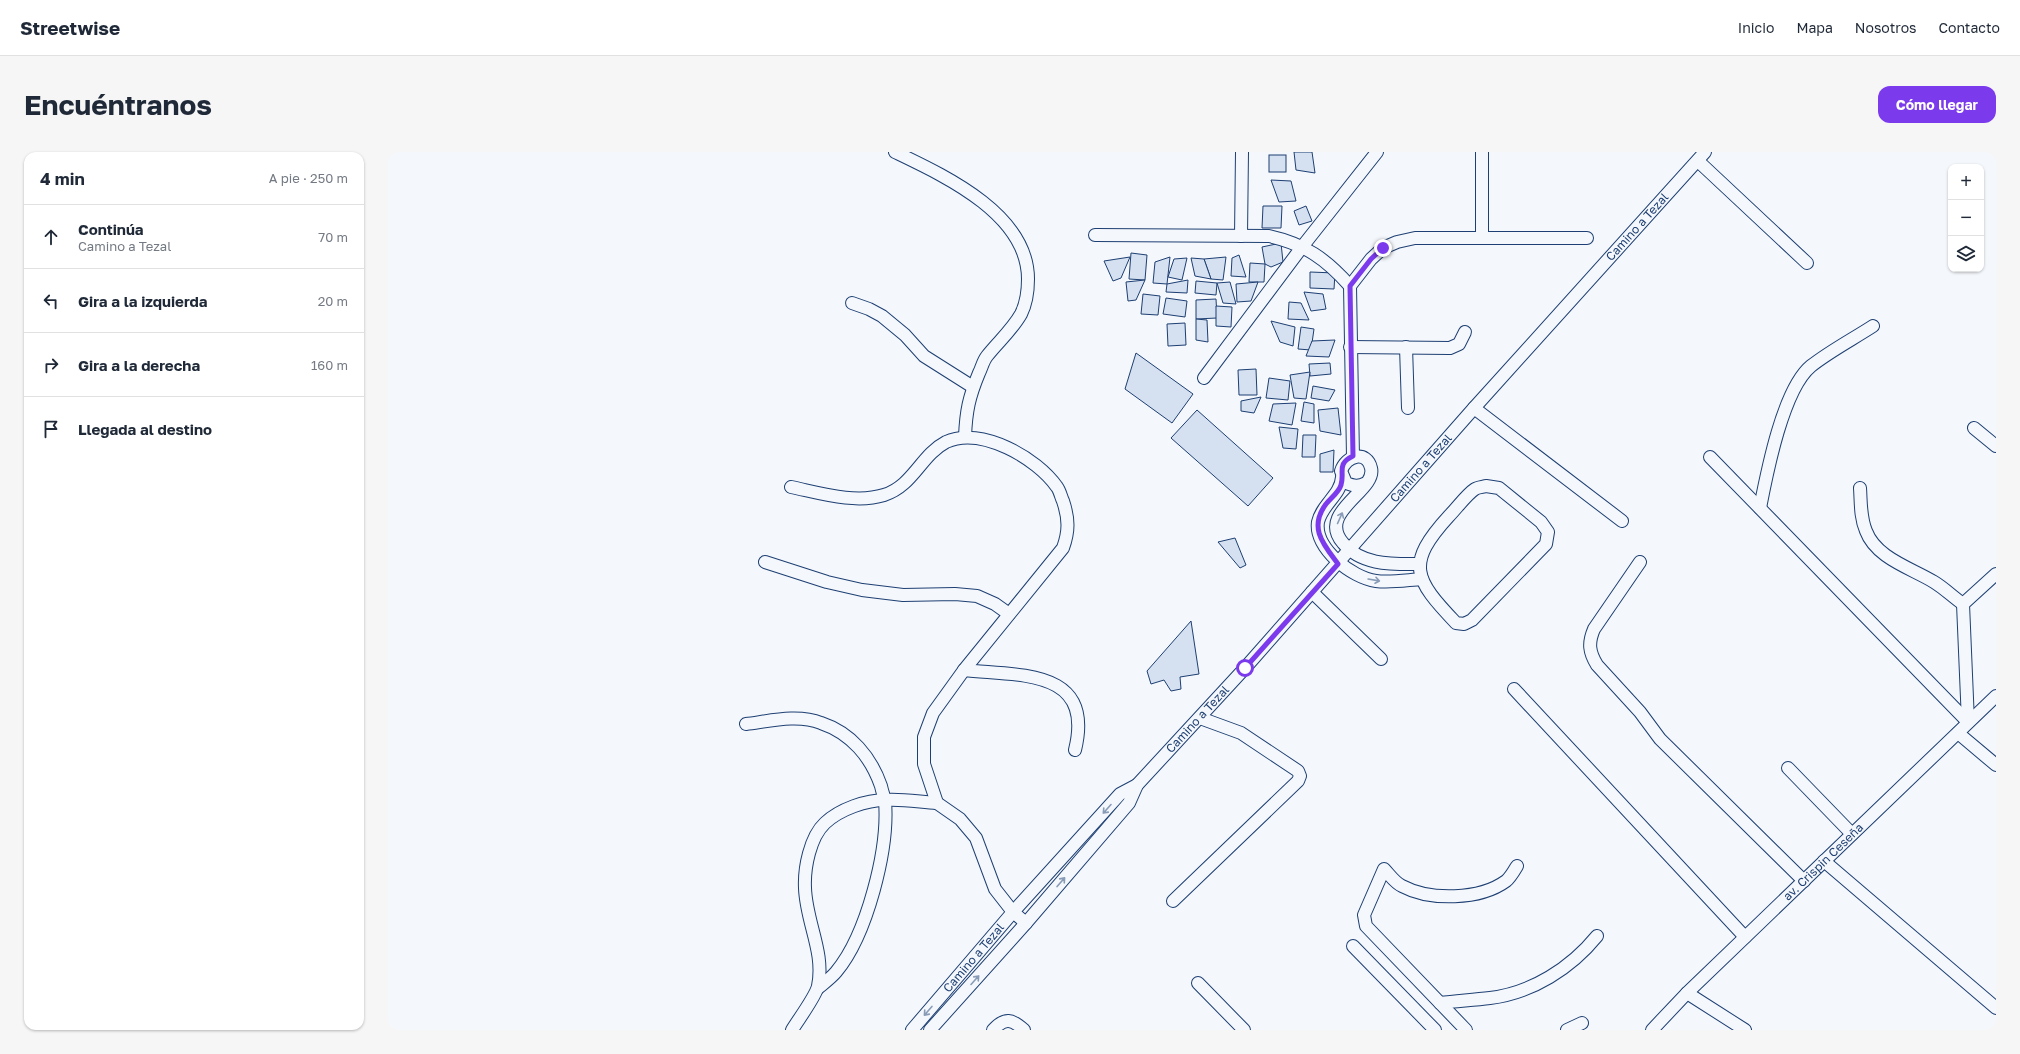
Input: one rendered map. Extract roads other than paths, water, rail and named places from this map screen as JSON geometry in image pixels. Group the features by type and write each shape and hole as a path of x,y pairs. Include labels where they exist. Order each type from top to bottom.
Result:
{"street":[{"path":"895,152 950,180 1004,219 1017,238 1028,268 1028,296 1021,314 1004,338 986,358 973,387 966,408 965,437"},
{"path":"1241,236 1242,152"},
{"path":"1204,378 1302,247 1377,152"},
{"path":"1482,152 1482,237"},
{"path":"1702,156 1807,263"},
{"name":"Camino a Tezal","path":"912,1030 1013,912 1120,794 1137,785 1200,718 1338,564 1474,408 1702,156"},
{"path":"1095,235 1269,236 1288,240 1318,255 1337,271 1350,286"},
{"path":"1353,456 1350,286 1371,259 1383,248 1397,242 1415,238 1587,238"},
{"path":"852,303 869,308 882,316 905,335 924,356 973,387"},
{"path":"1760,508 1772,450 1794,389 1810,367 1873,326"},
{"path":"1350,347 1455,347 1460,344 1465,332"},
{"path":"1406,347 1408,408"},
{"path":"1474,408 1622,521"},
{"path":"1974,428 1996,446"},
{"path":"791,486 831,496 865,497 884,495 906,483 931,453 946,442 965,437 985,440 1010,449 1037,465 1058,488 1068,517 1068,534 1063,548 964,670 933,713 924,737 924,764 938,803"},
{"path":"1420,564 1379,563 1349,551 1337,536 1336,526 1339,515 1371,477 1371,469 1368,461 1361,457 1353,456 1347,459 1343,464 1341,471 1342,477 1340,487 1323,508 1318,523 1320,540 1338,564 1367,579 1376,581 1422,579"},
{"path":"1710,457 1968,722"},
{"path":"1342,477 1346,483 1352,486 1360,486 1366,483"},
{"path":"1486,486 1499,488 1541,522 1548,532 1546,544 1472,620 1464,624 1456,623 1432,598 1422,579 1420,564 1427,543 1439,527 1475,489 1486,486"},
{"path":"1860,488 1862,515 1866,531 1873,544 1886,555 1935,583 1963,604"},
{"path":"765,562 827,582 862,590 903,594 955,594 977,596 995,604 1009,614"},
{"path":"1640,562 1594,629 1590,638 1589,647 1591,656 1597,665 1640,712 1664,744 1804,881"},
{"path":"1963,604 1996,574"},
{"path":"1312,592 1381,659"},
{"path":"1963,604 1968,722"},
{"path":"964,670 1026,676 1049,681 1064,689 1075,706 1079,724 1075,750"},
{"path":"1514,689 1745,937"},
{"name":"av. Crispin Ceseña","path":"1652,1030 1687,993 1996,696"},
{"path":"1174,901 1298,781 1300,776 1298,771 1247,737 1200,718"},
{"path":"746,724 795,719 820,722 841,733 857,745 875,768 885,800 880,857 870,902 850,952 836,973 818,988 792,1030"},
{"path":"1958,733 1996,765"},
{"path":"1788,768 1852,834"},
{"name":"Camino a Tezal","path":"936,1028 1129,803 1137,785"},
{"path":"818,988 819,954 804,888 807,864 813,841 824,823 838,813 858,804 885,800 938,803 960,819 976,838 995,889 1013,912 1026,923"},
{"path":"1824,861 1996,1008"},
{"path":"1466,1030 1366,926 1364,914 1384,869 1401,886 1432,896 1461,896 1490,889 1507,881 1517,866"},
{"path":"1440,1003 1491,998 1529,988 1561,970 1584,951 1597,936"},
{"path":"1353,946 1435,1030"},
{"path":"1198,983 1244,1030"},
{"path":"1687,993 1745,1030"},
{"path":"993,1030 998,1024 1006,1021 1015,1022 1024,1030"},
{"path":"1567,1030 1582,1023"}]}
